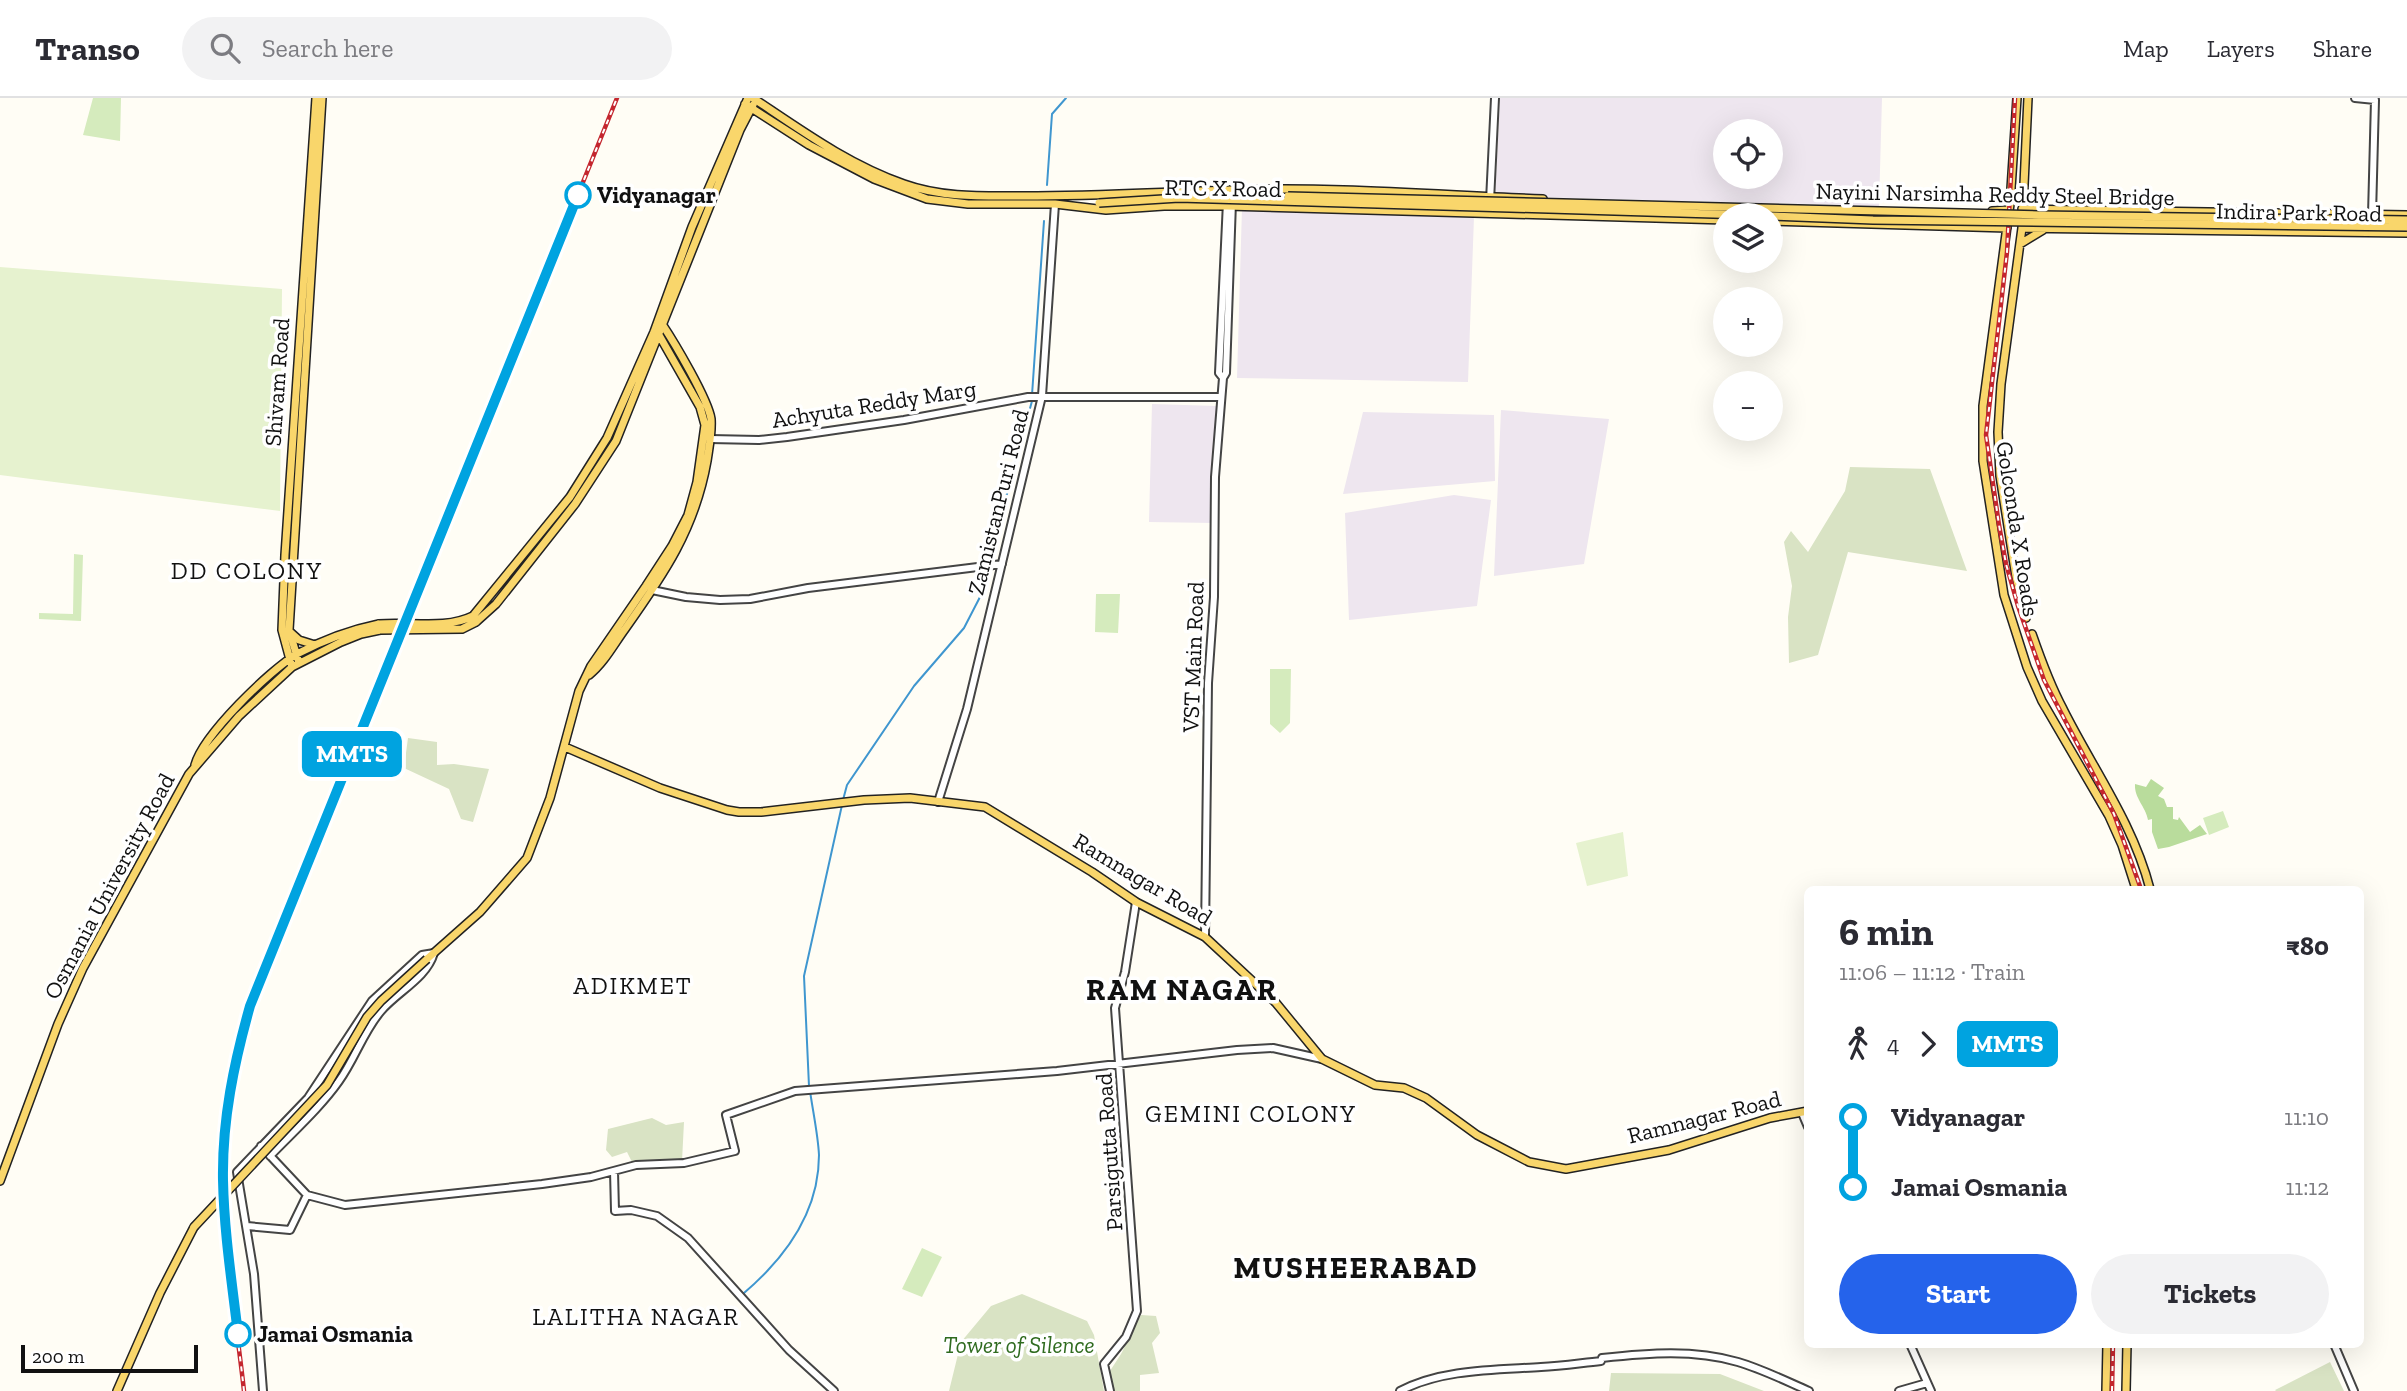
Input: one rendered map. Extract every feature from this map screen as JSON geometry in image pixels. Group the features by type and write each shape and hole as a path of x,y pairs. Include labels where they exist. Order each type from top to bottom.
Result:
{"main road":[{"name":"Shivam Road","path":"294,661 282,630 316,98"},
{"name":"Shivam Road","path":"294,661 289,630 322,98"},
{"name":"Golconda X Roads","path":"2017,98 2007,228 1983,406 1983,461 2008,609 2027,667 2042,701 2098,795 2122,845 2135,886"},
{"path":"2026,618 2015,577 2000,476 1998,432 2001,384 2022,228 2028,98"},
{"path":"475,619 563,506 592,463 618,416 656,333 752,101"},
{"name":"RTC X Road","path":"752,101 809,145 928,198 968,204 1055,204 1106,209 1230,207 1713,220"},
{"path":"2015,122 2027,123"},
{"name":"RTC X Road","path":"903,188 985,197 1270,190 1997,211 2009,207"},
{"name":"RTC X Road","path":"1270,190 1277,195 1288,196"},
{"name":"Nayini Narsimha Reddy Steel Bridge","path":"1288,196 2026,215 2407,220"},
{"path":"1087,206 1180,198 1713,214"},
{"path":"2024,198 2032,209"},
{"path":"1949,227 1951,209"},
{"name":"Indira Park Road","path":"2022,209 2407,215"},
{"path":"2072,229 2073,210"},
{"path":"2252,213 2253,230"},
{"name":"Nayini Narsimha Reddy Steel Bridge","path":"1783,218 2407,227"},
{"path":"1783,219 2007,228"},
{"path":"1982,228 1995,232 2004,247"},
{"name":"Indira Park Road","path":"2022,228 2407,233"},
{"path":"2020,244 2047,229"},
{"path":"588,675 596,669 679,548 704,477 710,439 707,405 660,323"},
{"path":"117,1391 194,1227 327,1085 367,1017 381,1001 480,912 527,858 550,798 579,691 591,666 672,547 688,515 697,482 705,425 700,407 656,333"},
{"path":"475,619 490,610 510,586 575,504 606,458 625,419 656,333"},
{"path":"652,350 666,347"},
{"path":"2008,609 2022,605"},
{"name":"Osmania University Road","path":"0,1181 58,1024 83,968 195,766 239,716 294,661 316,645 348,635 380,630 461,629 475,619"},
{"path":"289,630 299,640 316,645"},
{"path":"2032,634 2062,708 2109,790 2132,838 2149,886"},
{"name":"Osmania University Road","path":"294,661 348,635"},
{"name":"Ramnagar Road","path":"565,747 660,788 727,810 749,813 910,798 985,807 1093,872 1136,902 1205,937 1276,1003 1322,1059 1375,1084 1404,1088 1426,1098 1477,1135 1529,1163 1566,1169 1670,1150 1770,1118 1804,1112"},
{"path":"2098,795 2109,790"},
{"path":"2106,1391 2107,1348"},
{"path":"2126,1391 2127,1348"}],"street":[{"path":"1489,215 1495,98"},
{"path":"2355,98 2375,100 2372,215"},
{"name":"VST Main Road","path":"1205,937 1208,683 1214,597 1215,477 1223,377 1226,373 1230,190"},
{"name":"ZamistanPuri Road","path":"938,802 967,709 1040,396 1055,204"},
{"name":"Achyuta Reddy Marg","path":"710,439 759,440 787,437 1040,396 1221,397"},
{"path":"652,590 686,597 750,599 808,588 999,565"},
{"name":"Parsigutta Road","path":"1111,1391 1104,1364 1126,1337 1138,1311 1115,1008 1125,972 1136,902"},
{"path":"263,1391 258,1309 237,1172 308,1098 372,1001 422,955 434,953 430,966 382,1009 330,1094 270,1156"},
{"path":"261,1146 307,1195 345,1205 541,1184 591,1177 636,1166 684,1163 735,1151 726,1115 795,1091 1057,1072 1273,1048 1322,1059"},
{"path":"614,1171 615,1211 631,1210 657,1216 688,1238 789,1350 834,1391"},
{"path":"247,1226 290,1230 307,1195"},
{"path":"1912,1348 1931,1391"},
{"path":"2336,1348 2354,1391"},
{"path":"1401,1391 1412,1385 1444,1377 1486,1371 1601,1361 1642,1353 1692,1353 1741,1363 1809,1391"},
{"path":"1899,1391 1927,1383"}],"shaded area":[{"path":"1500,98 1882,98 1879,206 1495,196"},
{"path":"1242,208 1474,217 1468,382 1237,378"},
{"path":"1152,404 1217,406 1214,523 1149,522"},
{"path":"1501,410 1609,419 1584,564 1494,576"},
{"path":"1363,412 1494,415 1495,481 1343,494"},
{"path":"1454,495 1491,500 1477,606 1349,620 1345,513"}],"green space":[{"path":"93,98 121,98 120,141 83,135"},
{"path":"0,267 282,289 280,511 0,475"},
{"path":"1850,467 1930,469 1967,571 1848,552 1818,655 1789,663 1788,617 1792,586 1784,542 1791,531 1808,552 1845,491"},
{"path":"74,554 83,555 81,621 39,619 39,613 73,614"},
{"path":"1096,594 1120,594 1118,633 1095,632"},
{"path":"1270,669 1291,669 1290,723 1280,733 1270,724"},
{"path":"408,738 437,742 437,765 454,764 489,769 473,822 461,819 449,789 404,768"},
{"path":"2151,779 2164,788 2158,796 2164,799 2167,807 2173,807 2173,819 2178,820 2179,817 2190,832 2200,825 2207,834 2158,849 2152,832 2152,819 2148,820 2135,789 2135,784 2146,787"},
{"path":"2223,811 2229,827 2209,835 2203,818"},
{"path":"1623,832 1628,876 1587,886 1576,843"},
{"path":"652,1118 666,1125 684,1122 682,1161 633,1164 627,1152 612,1157 606,1150 608,1129"},
{"path":"922,1248 942,1257 922,1297 902,1289"},
{"name":"Tower of Silence","path":"1022,1294 1087,1321 1094,1335 1104,1391 949,1391 961,1342 991,1306"},
{"path":"1141,1315 1156,1316 1160,1333 1152,1343 1159,1373 1140,1375 1140,1391 1113,1391 1108,1374"},
{"path":"2330,1362 2344,1391 2275,1390"},
{"path":"1611,1373 1720,1374 1764,1391 1609,1391"}],"waterway":[{"path":"1047,185 1052,114 1066,98"},
{"path":"1032,395 1044,221"},
{"path":"988,564 1032,401"},
{"path":"843,800 847,785 914,686 964,628 980,597 987,570"},
{"path":"809,1086 804,976 842,805"},
{"path":"744,1293 786,1249 813,1196 819,1155 810,1091"}],"railway":[{"path":"244,1391 227,1248 223,1163 232,1084 250,1006 617,98"},
{"path":"2015,98 2007,252 1986,435 1999,525 2018,606 2044,680 2114,814 2140,886"},
{"path":"2112,1391 2113,1348"}],"train":[{"name":"MMTS","path":"238,1334 224,1205 223,1161 230,1083 250,1006 578,195"}],"place":[{"name":"Vidyanagar","path":"578,195"},
{"name":"Jamai Osmania","path":"238,1334"}],"district":[{"name":"DD COLONY","path":"247,570"},
{"name":"ADIKMET","path":"633,985"},
{"name":"RAM NAGAR","path":"1182,990"},
{"name":"GEMINI COLONY","path":"1251,1113"},
{"name":"MUSHEERABAD","path":"1356,1268"},
{"name":"LALITHA NAGAR","path":"636,1316"}]}
